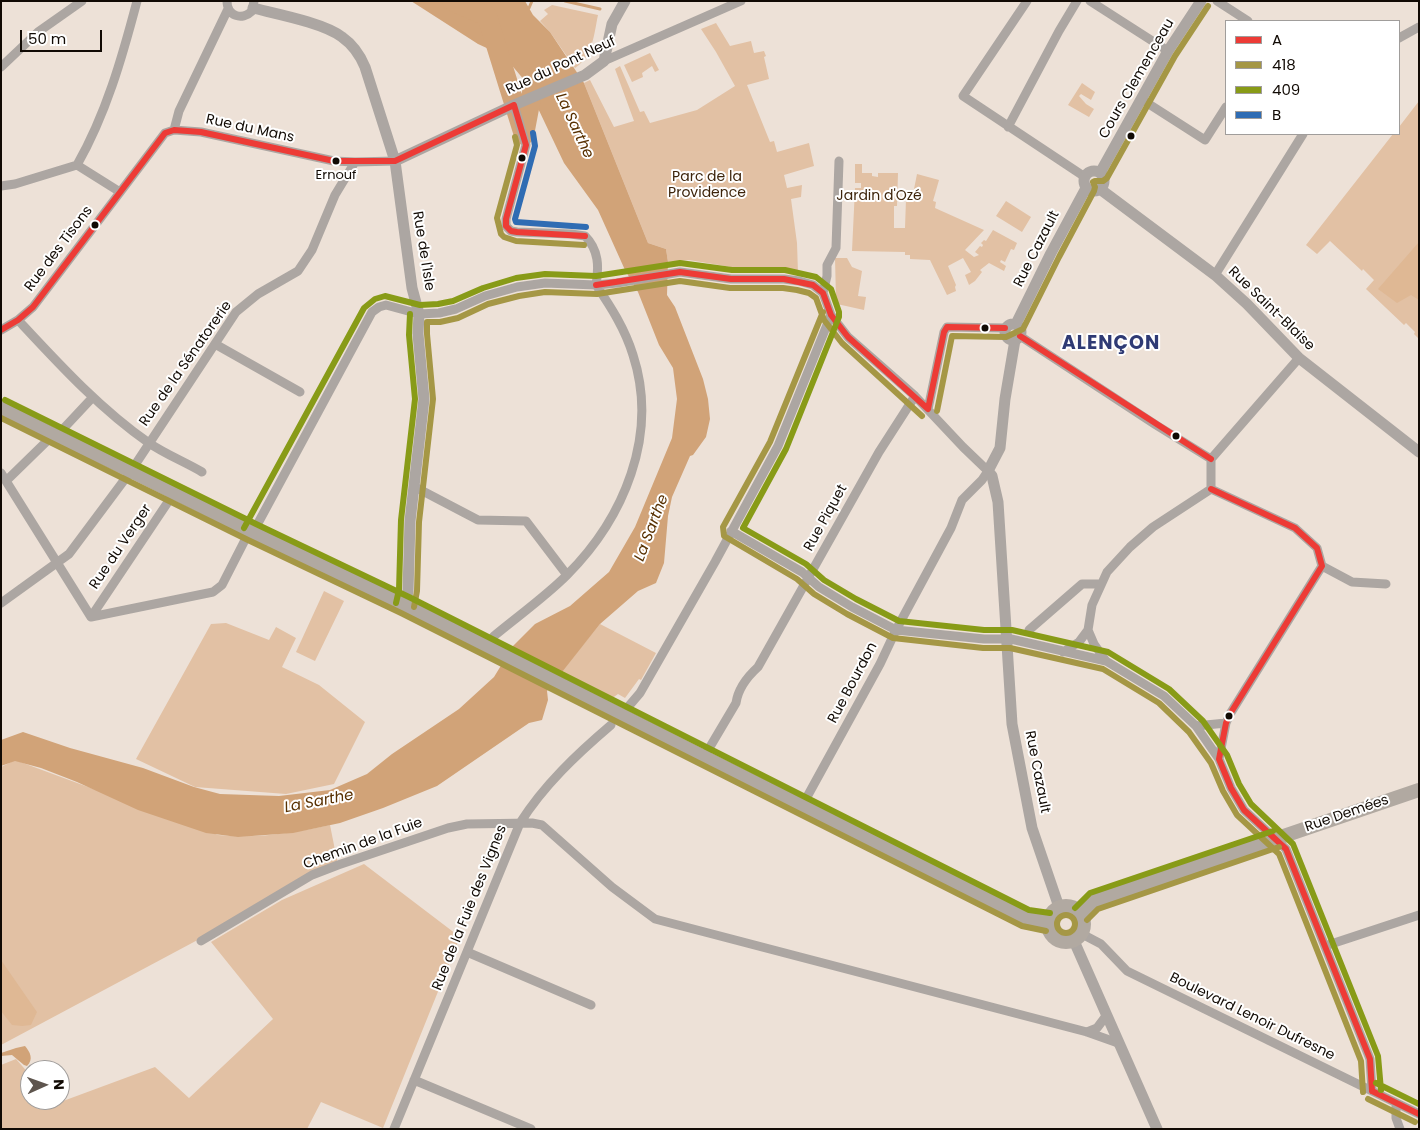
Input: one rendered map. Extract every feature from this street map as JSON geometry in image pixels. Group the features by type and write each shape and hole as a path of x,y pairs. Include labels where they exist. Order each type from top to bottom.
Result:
{"main road":[{"path":"1,408 486,645 556,683 1026,918 1048,922"},
{"name":"Rue Demées","path":"1081,914 1093,901 1419,790"},
{"path":"1072,906 1081,914 1084,924 1078,937 1067,942 1055,939 1048,928 1051,913 1059,907 1072,906"}],"street":[{"path":"1,66 38,32 82,1"},
{"path":"1,186 14,184 77,165 89,144 121,62 137,1"},
{"path":"604,61 612,24 625,1"},
{"name":"Rue du Pont Neuf","path":"395,161 514,105 585,75 604,61 741,1"},
{"path":"1027,1 963,96 1085,182 1092,192 1100,190 1104,181 1100,173 1093,171 1085,182"},
{"path":"1008,127 1077,1"},
{"path":"1090,1 1168,51"},
{"name":"Cours Clemenceau","path":"1100,173 1168,51 1201,1"},
{"path":"1217,1 1246,20"},
{"path":"228,5 234,15 242,17 249,14 254,5"},
{"path":"174,130 179,111 228,5"},
{"name":"Rue de l'Isle","path":"254,5 326,28 347,41 362,60 395,161 412,288 419,314 418,334 424,399 410,521 408,591 405,605"},
{"path":"1400,37 1419,27"},
{"path":"1141,99 1205,140 1225,109"},
{"path":"486,645 494,636 567,575 595,544 614,515 631,477 640,444 642,403 640,382 633,354 615,313 596,285 598,268 593,246 585,236 517,232 508,229 506,219 526,145 514,105"},
{"name":"Rue du Mans","path":"174,130 201,132 320,159 355,162 395,161"},
{"name":"Rue des Tisons","path":"1,330 18,320 32,307 158,141 165,133 174,130"},
{"path":"1215,274 1302,135"},
{"path":"823,293 827,276 827,265 836,248 839,161"},
{"name":"Rue de la Sénatorerie","path":"1,603 69,554 131,471 236,312 258,294 298,270 312,250 335,194 355,162"},
{"path":"77,165 120,192"},
{"name":"Rue Cazault","path":"1010,326 1051,253 1085,182"},
{"name":"Rue Saint-Blaise","path":"1100,190 1215,274 1299,358 1419,452"},
{"path":"92,397 56,436 4,477 58,562 90,617 213,592 222,585 245,540 252,532 372,312 386,304 419,314 439,313 456,309 485,296 546,282 596,285 680,272 731,279 784,279 799,281 813,286 823,293 832,315 848,337 915,396 988,471 1000,448 1005,399 1020,328 1010,326 947,327 944,332 928,409"},
{"path":"628,707 640,693 778,446 832,315"},
{"path":"18,320 92,397 149,443 202,472"},
{"path":"1017,338 1211,459"},
{"path":"215,344 300,392"},
{"path":"1211,489 1211,459 1299,358"},
{"name":"Rue Piquet","path":"704,757 736,703 737,695 748,676 758,666 879,452 915,396"},
{"name":"Rue Cazault","path":"988,471 992,476 998,502 1012,724 1032,828 1059,907"},
{"name":"Rue Bourdon","path":"802,806 880,664 896,630 951,528 962,500 982,480 988,471"},
{"path":"415,487 478,520 526,520 567,575"},
{"path":"1211,489 1295,528 1317,548 1322,566 1352,582 1386,584"},
{"path":"1063,652 1079,642 1088,630 1092,605 1107,572 1153,526 1211,489"},
{"name":"Rue du Verger","path":"90,617 174,493"},
{"path":"731,531 802,572 819,587 852,607 896,630 984,639 1006,639 1106,661 1164,696 1196,726 1219,759 1231,788 1244,810 1286,848 1370,1059 1372,1090"},
{"path":"1219,759 1226,723 1236,704 1322,566"},
{"path":"1029,630 1082,584 1101,584"},
{"path":"1088,630 1094,644 1106,661"},
{"path":"1196,726 1226,723"},
{"name":"Rue de la Fuie des Vignes","path":"394,1129 520,823 536,798 577,755 611,725"},
{"name":"Chemin de la Fuie","path":"200,941 312,875 448,828 467,824 520,823 542,825 612,887 655,919 1087,1032 1118,1043"},
{"path":"1325,946 1419,915"},
{"path":"1078,937 1106,1016 1157,1129"},
{"name":"Boulevard Lenoir Dufresne","path":"1078,937 1101,944 1127,971 1419,1114"},
{"path":"467,952 591,1005"},
{"path":"1087,1032 1097,1028 1106,1016"},
{"path":"414,1080 531,1129"},
{"path":"1396,1103 1396,1118 1400,1129"}],"green space":[{"path":"552,5 598,15 589,51 575,68 540,21 548,14 544,10"},
{"name":"Parc de la Providence","path":"716,23 730,46 751,41 754,53 764,51 769,79 747,85 770,142 774,141 777,152 809,143 814,166 784,175 787,188 802,185 801,197 791,199 797,243 798,273 749,270 689,260 668,262 666,249 648,243 584,83 590,80 614,127 634,121 615,69 620,66 640,112 644,111 650,123 697,110 735,86 701,29"},
{"path":"650,53 659,70 655,72 652,66 642,73 643,77 632,82 624,65"},
{"path":"1082,83 1095,92 1091,100 1081,94 1079,96 1094,109 1089,117 1068,105"},
{"path":"1419,101 1419,339 1406,323 1404,325 1366,289 1374,280 1330,241 1317,254 1306,245 1392,135 1400,135 1400,126"},
{"name":"Jardin d'Ozé","path":"855,164 862,164 862,173 872,173 872,176 878,177 878,173 898,173 897,206 894,206 894,228 905,228 906,199 914,199 917,174 939,180 933,201 936,202 935,208 984,230 965,250 974,257 979,255 975,252 980,246 982,247 981,243 984,240 986,241 993,230 1017,243 1014,250 1011,249 1005,262 1001,260 1000,262 1006,266 1004,271 989,263 980,270 982,272 969,285 965,275 971,272 963,258 948,266 956,285 956,291 947,295 930,260 910,259 910,255 905,255 905,252 852,251 855,188 861,188 861,183 855,183"},
{"path":"1006,201 1031,217 1022,232 996,216"},
{"path":"835,258 847,258 852,267 862,271 858,296 866,297 864,310 837,304"},
{"path":"324,591 344,601 315,661 296,652"},
{"path":"226,623 269,640 276,627 296,638 282,667 319,685 365,722 334,784 286,794 195,787 136,759 211,624"},
{"path":"600,624 656,653 641,680 639,679 625,698 618,694 611,699 559,674"},
{"path":"15,760 218,835 274,834 330,825 338,865 1,1045 1,767"},
{"path":"364,864 460,937 383,1128 321,1102 307,1129 1,1129 1,1065 16,1059 20,1064 20,1110 70,1110 70,1098 155,1067 189,1098 273,1019 211,942 282,900"}],"shaded area":[{"path":"1419,242 1419,300 1411,295 1397,303 1378,289"},
{"path":"1,960 37,1012 31,1025 12,1025 1,1011"}],"water":[{"path":"411,1 525,1 533,15 550,32 584,83 648,243 666,249 668,262 667,295 675,307 703,379 710,419 706,437 693,455 690,456 672,497 668,516 664,563 656,583 638,591 600,624 547,691 548,700 542,720 529,723 437,786 340,823 293,833 238,837 206,833 138,810 41,768 15,761 1,766 1,740 23,732 70,748 143,768 194,787 220,794 279,796 330,790 367,774 392,754 459,709 494,677 513,646 535,624 570,606 609,572 635,527 672,438 677,399 673,368 659,345 638,292 625,270 598,210 564,163 525,81 504,56 478,44"},
{"path":"25,1046 30,1053 30,1060 20,1060 20,1062 12,1055 1,1056 1,1053"}],"waterway":[{"name":"La Sarthe","path":"452,1 487,16 524,135 535,77"},
{"path":"529,8 532,1"},
{"path":"565,1 600,9"}],"transit line":[{"name":"418","path":"937,411 952,336 1006,337 1023,329 1094,191 1093,182 1103,181 1107,178 1175,56 1208,6"},
{"name":"A","path":"514,105 526,145 506,219 506,226 511,231 517,232 585,236"},
{"name":"A","path":"1,330 18,320 33,307 165,133 174,130 201,132 334,161 395,161 514,105"},
{"name":"B","path":"533,133 535,146 515,219 516,222 586,227"},
{"name":"418","path":"515,137 517,145 497,218 501,234 516,241 584,245"},
{"name":"409","path":"244,528 364,308 375,299 385,296 420,305 438,304 453,301 483,288 516,278 545,274 596,276 680,263 732,270 785,270 816,277 831,289 839,317 786,449 743,528 806,564 824,580 899,621 984,630 1012,630 1108,652 1169,689 1203,721 1227,755 1239,784 1251,804 1293,844 1378,1056 1381,1090"},
{"name":"A","path":"596,285 680,272 731,279 784,279 813,285 823,293 831,315 848,337 928,409"},
{"name":"418","path":"414,607 417,591 419,522 433,399 427,322 440,322 458,318 488,304 545,292 597,294 680,281 730,288 783,288 797,290 809,293 816,298 824,320 842,343 922,416"},
{"name":"418","path":"823,312 770,442 723,527 724,536 797,579 814,594 847,614 893,638 983,648 1010,648 1103,669 1159,703 1189,732 1211,763 1223,791 1237,815 1279,854 1361,1061 1363,1092"},
{"name":"409","path":"396,603 399,590 401,520 415,399 409,335 410,314"},
{"name":"A","path":"928,409 944,332 947,327 1005,328"},
{"name":"A","path":"1020,336 1211,459"},
{"name":"409","path":"5,400 409,597 1029,910 1050,913"},
{"name":"418","path":"1,418 401,613 1022,926 1046,931"},
{"name":"A","path":"1211,489 1295,528 1317,548 1322,566 1230,714 1226,723 1219,759 1231,788 1244,810 1286,849 1370,1059 1372,1091"},
{"name":"409","path":"1075,908 1090,893 1273,831"},
{"name":"418","path":"1087,920 1098,909 1279,847"},
{"name":"418","path":"1066,915 1072,918 1075,924 1072,930 1066,933 1060,930 1057,924 1060,918 1066,915"},
{"name":"409","path":"1376,1083 1419,1104"},
{"name":"A","path":"1372,1091 1419,1114"},
{"name":"418","path":"1368,1099 1415,1122"}],"place":[{"name":"Ernouf","path":"336,161"}],"district":[{"name":"ALENÇON","path":"1111,344"}]}
